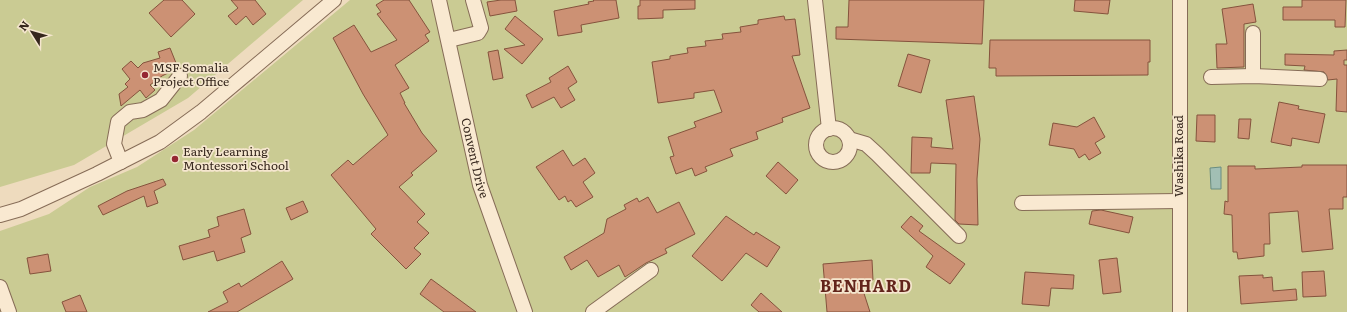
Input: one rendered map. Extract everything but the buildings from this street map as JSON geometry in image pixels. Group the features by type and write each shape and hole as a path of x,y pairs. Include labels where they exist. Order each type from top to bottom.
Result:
{"street":[{"path":"0,215 21,209 160,142 201,112 334,0"},
{"name":"Convent Drive","path":"439,0 480,185 525,312"},
{"path":"449,40 478,33 481,28 473,0"},
{"path":"815,0 829,129"},
{"name":"Washika Road","path":"1180,0 1180,312"},
{"path":"1253,33 1253,76"},
{"path":"121,162 114,144 118,122 130,112 143,110 161,100 180,76"},
{"path":"1211,77 1253,76 1320,79"},
{"path":"829,129 837,129 844,132 849,139 850,148 847,156 840,161 832,162 824,160 819,155 816,148 820,135 829,129"},
{"path":"849,139 866,144 959,236"},
{"path":"1022,203 1180,201"},
{"path":"593,312 651,270"},
{"path":"0,287 10,312"}],"green space":[{"path":"0,0 303,0 188,98 74,165 0,187"},
{"path":"350,0 1347,0 1347,312 0,312 0,231 49,214 90,187 137,167 194,130"}],"shaded area":[{"path":"1221,167 1221,189 1211,189 1210,168"}],"place":[{"name":"MSF Somalia Project Office","path":"145,75"},
{"name":"Early Learning Montessori School","path":"175,159"}],"district":[{"name":"BENHARD","path":"866,286"}]}
